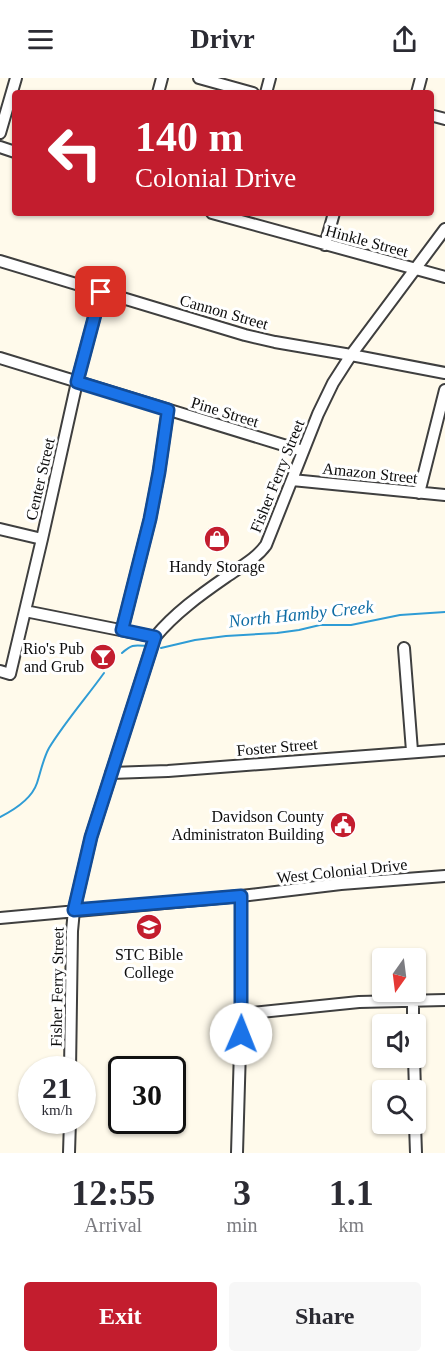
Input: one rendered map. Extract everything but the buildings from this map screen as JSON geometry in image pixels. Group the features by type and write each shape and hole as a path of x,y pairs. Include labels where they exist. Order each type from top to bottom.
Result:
{"street":[{"path":"200,78 242,90"},
{"path":"0,133 12,92"},
{"name":"Hinkle Street","path":"231,216 326,245 445,277"},
{"path":"326,245 333,216"},
{"name":"Fisher Ferry Street","path":"70,1056 74,910 89,846 155,637 178,612 262,551 269,539 327,393 351,355 445,229"},
{"name":"Cannon Street","path":"0,261 245,335 445,373"},
{"name":"Center Street","path":"5,673 25,611 77,382 101,292"},
{"name":"Pine Street","path":"0,358 303,451"},
{"path":"419,493 445,390"},
{"path":"122,630 150,519 168,410"},
{"name":"Amazon Street","path":"292,480 445,495"},
{"path":"0,529 42,539"},
{"path":"25,611 155,637"},
{"path":"404,648 412,751"},
{"name":"Foster Street","path":"111,772 168,771 445,750"},
{"name":"West Colonial Drive","path":"0,918 241,896 341,884 445,876"},
{"path":"237,1153 241,1014 241,896"},
{"path":"426,1001 445,1000"},
{"path":"241,1014 339,1004 388,1002"},
{"path":"69,1153 70,1134"},
{"path":"416,1134 416,1153"}],"waterway":[{"name":"North Hamby Creek","path":"161,648 226,636 277,633 320,625 351,625 400,615 445,612"},
{"name":"North Hamby Creek","path":"122,653 133,646 147,646"},
{"name":"North Hamby Creek","path":"0,817 17,807 31,794 49,748 104,673"}],"place":[{"name":"Handy Storage","path":"217,539"},
{"name":"Rio's Pub and Grub","path":"103,657"},
{"name":"Davidson County Administraton Building","path":"343,825"},
{"name":"STC Bible College","path":"149,927"}],"route":[{"path":"101,292 77,382 168,410 150,519 122,630 155,637 91,837 74,910 241,896 241,1034"}]}
